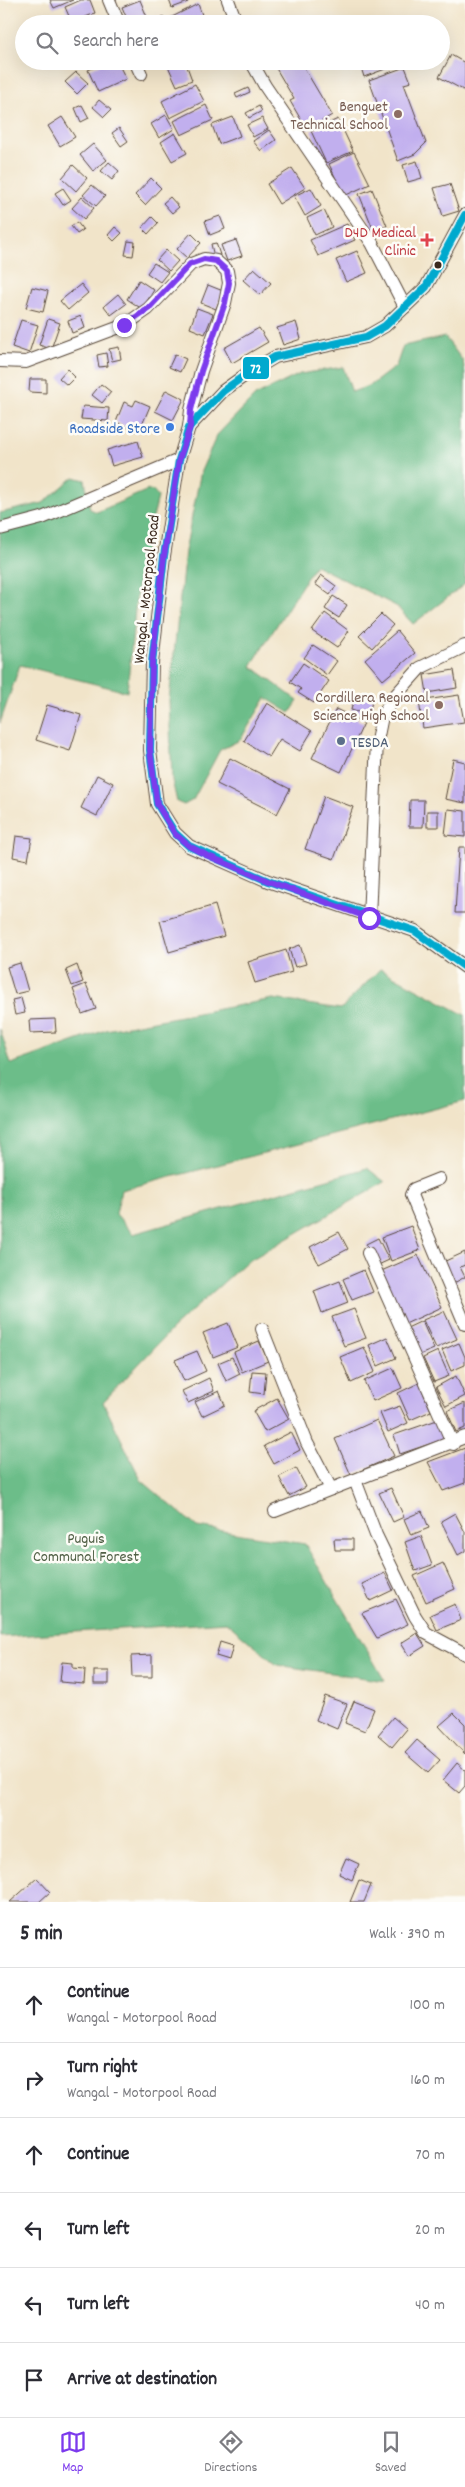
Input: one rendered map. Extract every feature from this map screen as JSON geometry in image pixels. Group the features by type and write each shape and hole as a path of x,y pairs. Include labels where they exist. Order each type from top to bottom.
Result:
{"street":[{"path":"109,0 115,15"},
{"path":"228,0 234,15"},
{"path":"139,70 141,74"},
{"path":"256,70 372,243 405,307"},
{"name":"Wangal - Motorpool Road","path":"465,215 426,287 385,326 366,337 276,357 268,361 223,391 190,427 179,460 164,556 152,663 150,750 157,804 175,834 189,846 268,881 369,918 415,931 465,967"},
{"path":"0,368 26,362 124,325 148,309 190,264 204,259 216,261 227,271 229,283 225,303 201,371 191,410 190,427"},
{"path":"0,361 26,362"},
{"path":"0,529 42,518 179,460"},
{"path":"369,918 377,741 382,716 395,696 420,668 465,646"},
{"path":"439,1179 414,1189 411,1195 465,1324"},
{"path":"368,1253 453,1444"},
{"path":"262,1329 307,1443 331,1489"},
{"path":"275,1511 453,1444 465,1437"},
{"path":"355,1480 376,1535 415,1616 426,1633 438,1642 465,1654"}],"green space":[{"path":"445,337 463,361 465,373 465,584 413,624 396,606 315,565 251,666 298,701 290,713 266,698 240,740 220,750 193,800 184,805 177,802 172,780 169,700 185,551 201,471 217,435 255,396 300,374 343,367 352,392 371,385 396,366 403,346"},
{"path":"74,477 85,480 90,509 97,512 148,490 154,491 158,497 138,579 127,692 20,665 0,723 0,513 43,503"},
{"name":"Puguis Communal Forest","path":"380,969 465,1015 465,1101 121,1190 116,1214 133,1234 367,1168 385,1182 245,1263 173,1328 103,1402 141,1480 197,1527 305,1544 385,1681 277,1665 226,1622 0,1637 0,1029 11,1064 106,1030 273,999 341,1009"}],"building":[{"path":"50,0 73,0 54,8"},
{"path":"81,0 90,0 95,13 90,15 68,15 65,7"},
{"path":"140,0 146,15 125,15 122,7"},
{"path":"169,0 188,0 188,2 172,8"},
{"path":"198,4 202,15 176,15"},
{"path":"451,55 465,63 465,91 439,77 443,70 450,70"},
{"path":"88,70 122,70 126,79 98,92"},
{"path":"170,70 188,70 192,80 177,86"},
{"path":"277,70 305,70 332,115 307,130 290,101 294,99"},
{"path":"362,70 382,70 364,77"},
{"name":"Benguet Technical School","path":"397,70 406,70 411,82 404,84 426,143 415,154 398,161 369,80"},
{"path":"76,72 88,83 77,94 65,82"},
{"path":"195,84 204,101 170,118 162,101"},
{"path":"248,88 250,92 237,98 235,94"},
{"path":"99,100 111,110 104,117 93,107"},
{"path":"82,105 89,118 81,122 75,108"},
{"path":"206,105 213,120 181,135 174,121"},
{"path":"259,106 262,111 249,118 246,113"},
{"path":"166,115 174,129 159,138 151,124"},
{"path":"62,117 75,137 60,146 48,126"},
{"path":"233,117 240,136 219,144 212,125"},
{"path":"262,118 268,129 253,137 247,125"},
{"path":"338,119 353,151 326,163 311,131"},
{"path":"119,128 128,141 121,146 112,133"},
{"path":"269,130 276,140 261,151 253,141"},
{"path":"175,133 187,153 172,161 161,142"},
{"path":"93,144 107,160 93,171 80,155"},
{"path":"354,152 370,184 344,196 329,164"},
{"path":"417,161 422,178 408,182 403,165"},
{"path":"109,162 119,171 112,180 101,171"},
{"path":"73,165 87,178 76,191 62,178"},
{"path":"292,168 305,188 279,204 267,184"},
{"path":"151,178 161,188 145,205 135,195"},
{"path":"450,184 459,211 443,216 434,188"},
{"path":"92,185 105,196 96,206 83,195"},
{"path":"63,188 71,200 63,205 55,193"},
{"path":"311,188 321,206 305,216 294,196"},
{"path":"372,189 387,226 374,231 359,194"},
{"path":"82,197 94,208 84,219 72,208"},
{"path":"170,197 179,207 172,213 163,203"},
{"path":"324,210 332,227 315,235 307,218"},
{"path":"220,216 225,229 210,235 205,221"},
{"path":"152,217 158,223 148,234 142,228"},
{"path":"77,222 83,230 77,234 71,226"},
{"path":"347,224 355,240 318,256 310,240"},
{"path":"115,227 122,233 114,241 108,235"},
{"path":"191,233 201,243 187,258 177,249"},
{"path":"236,240 242,256 227,261 221,245"},
{"path":"128,241 135,242 133,256 125,255"},
{"path":"216,243 220,255 214,257 211,244"},
{"path":"166,250 178,261 169,271 157,260"},
{"path":"357,251 367,273 346,282 336,260"},
{"path":"154,263 168,272 160,282 147,273"},
{"path":"254,268 271,283 260,295 243,280"},
{"path":"139,280 154,290 142,309 127,299"},
{"path":"81,284 88,293 68,310 60,301"},
{"path":"208,285 223,291 216,309 201,303"},
{"path":"32,287 48,291 43,312 26,308"},
{"path":"118,294 126,304 111,315 104,306"},
{"path":"197,308 213,314 205,334 190,328"},
{"path":"81,316 85,328 72,333 68,321"},
{"path":"48,319 60,323 51,349 39,345"},
{"path":"21,320 38,325 29,353 12,347"},
{"path":"296,322 301,339 283,345 277,328"},
{"path":"259,328 268,342 232,363 224,348"},
{"path":"119,347 121,359 112,361 109,349"},
{"path":"106,353 108,366 99,367 97,355"},
{"path":"175,354 186,359 180,372 169,367"},
{"path":"67,369 75,377 67,385 59,378"},
{"path":"30,379 46,379 46,393 29,392"},
{"path":"101,384 111,392 102,403 92,395"},
{"path":"166,390 184,399 173,420 155,411"},
{"path":"136,400 150,406 139,432 116,422 124,402 133,406"},
{"path":"83,406 109,408 108,421 81,419"},
{"path":"138,441 143,457 112,466 107,450"},
{"path":"321,575 336,586 330,595 315,584"},
{"path":"333,596 347,605 339,618 325,609"},
{"path":"325,613 349,631 337,648 312,631"},
{"path":"381,614 393,625 372,648 359,636"},
{"path":"397,631 415,653 383,680 365,659"},
{"path":"313,645 337,661 327,675 304,658"},
{"path":"303,663 329,681 314,703 298,693 301,689 290,682"},
{"path":"454,670 457,688 427,693 424,675"},
{"path":"355,694 373,699 368,715 351,710"},
{"path":"459,695 464,722 423,728 419,701"},
{"path":"267,703 312,731 300,751 280,739 269,757 244,741"},
{"path":"47,705 81,715 70,751 36,740"},
{"path":"336,709 364,723 341,772 312,758"},
{"path":"230,758 290,789 277,814 217,784"},
{"path":"453,759 465,762 465,803 445,799"},
{"path":"97,775 113,783 97,816 81,808"},
{"path":"324,796 353,807 334,859 305,849"},
{"path":"410,800 424,800 423,827 409,827"},
{"path":"448,809 465,811 465,837 445,835"},
{"path":"427,811 438,811 438,827 427,827"},
{"path":"16,836 32,838 28,860 13,857"},
{"path":"459,847 465,847 465,913 455,913"},
{"path":"215,905 224,936 169,952 160,921"},
{"path":"300,945 306,964 295,967 289,949"},
{"path":"286,950 292,972 255,983 248,962"},
{"path":"20,963 28,991 15,994 7,967"},
{"path":"77,965 83,982 72,986 66,970"},
{"path":"86,984 96,1009 82,1014 73,989"},
{"path":"21,998 25,1013 15,1015 12,1000"},
{"path":"55,1019 56,1032 30,1033 29,1020"},
{"path":"411,1226 420,1250 391,1261 382,1237"},
{"path":"339,1232 348,1249 319,1264 310,1247"},
{"path":"378,1238 389,1260 376,1266 366,1244"},
{"path":"465,1252 465,1265 460,1267 465,1277 452,1284 441,1263"},
{"path":"418,1255 442,1307 403,1325 379,1272"},
{"path":"364,1270 373,1292 352,1300 343,1279"},
{"path":"340,1281 348,1303 322,1313 314,1291"},
{"path":"354,1309 366,1338 344,1346 332,1317"},
{"path":"444,1311 457,1339 436,1348 423,1320"},
{"path":"422,1321 434,1349 417,1356 405,1329"},
{"path":"228,1323 238,1347 213,1357 203,1333"},
{"path":"387,1337 396,1358 378,1366 369,1345"},
{"path":"259,1341 268,1361 242,1372 234,1352"},
{"path":"459,1343 465,1357 465,1365 451,1371 442,1350"},
{"path":"364,1347 375,1372 351,1383 340,1357"},
{"path":"197,1351 206,1371 184,1381 175,1360"},
{"path":"438,1351 449,1376 434,1382 423,1358"},
{"path":"232,1357 240,1374 226,1381 218,1363"},
{"path":"393,1368 402,1388 373,1401 364,1381"},
{"path":"252,1371 266,1372 264,1394 250,1392"},
{"path":"456,1376 465,1396 446,1406 436,1387"},
{"path":"209,1378 214,1391 188,1403 182,1391"},
{"path":"419,1383 431,1411 410,1420 398,1393"},
{"path":"219,1391 225,1405 202,1416 195,1402"},
{"path":"277,1398 289,1419 265,1432 253,1411"},
{"path":"465,1403 465,1428 456,1432 447,1411"},
{"path":"400,1406 408,1423 388,1432 380,1413"},
{"path":"440,1419 447,1438 400,1454 394,1435"},
{"path":"377,1420 394,1456 351,1475 335,1439"},
{"path":"291,1432 300,1450 274,1464 264,1446"},
{"path":"465,1448 465,1483 443,1491 428,1462"},
{"path":"296,1468 306,1487 289,1496 279,1477"},
{"path":"391,1488 404,1517 393,1522 379,1493"},
{"path":"422,1511 429,1528 411,1535 404,1519"},
{"path":"455,1513 465,1532 465,1551 458,1555 441,1521"},
{"path":"421,1536 432,1565 415,1571 405,1542"},
{"path":"334,1539 353,1539 353,1550 335,1550"},
{"path":"443,1563 455,1589 426,1602 414,1576"},
{"path":"385,1573 393,1590 370,1601 362,1584"},
{"path":"396,1599 408,1624 377,1638 362,1613"},
{"path":"455,1604 461,1620 437,1630 430,1615"},
{"path":"417,1633 425,1646 409,1656 401,1643"},
{"path":"220,1642 233,1646 229,1660 216,1656"},
{"path":"152,1655 152,1677 132,1677 131,1656"},
{"path":"62,1662 73,1663 73,1668 85,1669 84,1684 60,1682"},
{"path":"94,1671 109,1671 109,1684 94,1684"},
{"path":"325,1696 347,1704 337,1729 316,1720"},
{"path":"354,1701 374,1709 365,1731 345,1723"},
{"path":"454,1713 465,1724 465,1754 439,1726"},
{"path":"393,1717 407,1729 392,1747 378,1735"},
{"path":"417,1740 440,1760 428,1773 405,1753"},
{"path":"457,1763 465,1770 465,1786 459,1793 443,1780"},
{"path":"346,1858 359,1864 352,1880 339,1874"},
{"path":"37,1878 50,1892 39,1902 10,1902"},
{"path":"359,1880 371,1885 364,1902 350,1902"}],"transit line":[{"name":"72","path":"465,215 426,287 385,326 366,337 275,357 223,391 189,427 179,460 164,556 152,663 150,750 157,804 175,833 189,846 268,881 415,931 465,967"}],"place":[{"name":"Benguet Technical School","path":"398,114"},
{"name":"D4D Medical Clinic","path":"427,240"},
{"name":"Roadside Store","path":"170,427"},
{"name":"Cordillera Regional Science High School","path":"439,705"},
{"name":"TESDA","path":"341,741"}],"route":[{"path":"124,325 148,309 165,293 190,264 204,259 216,261 227,271 229,283 225,303 201,371 191,410 190,427 179,460 164,556 152,663 150,750 157,804 175,834 189,846 268,881 369,918"}]}
